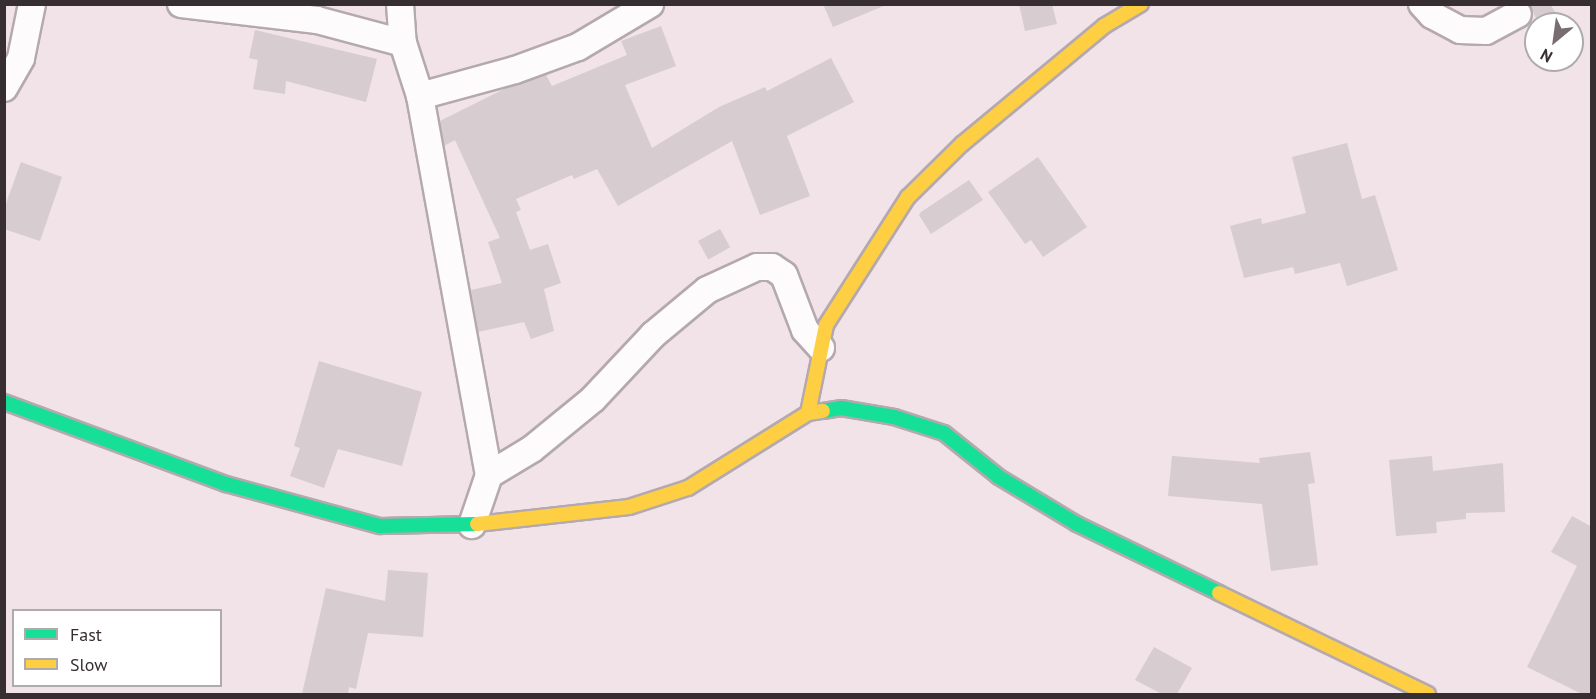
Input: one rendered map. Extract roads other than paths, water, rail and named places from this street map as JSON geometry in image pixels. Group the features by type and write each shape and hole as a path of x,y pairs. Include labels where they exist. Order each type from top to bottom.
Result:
{"street":[{"path":"4,88 21,57 32,4"},
{"path":"181,4 317,20 403,44"},
{"path":"400,4 403,44 420,96 489,475 472,525"},
{"path":"420,96 515,70 578,47 650,4"},
{"path":"808,413 826,325 843,293 908,197 962,144 1104,26 1141,4"},
{"path":"1422,4 1432,15 1460,30 1486,31 1518,14"},
{"path":"489,475 532,449 593,399 652,335 706,290 757,267 772,267 784,275 805,330 820,348"},
{"path":"4,402 226,484 380,526 472,525 629,507 688,488 808,413 841,408 894,417 944,433 999,477 1077,524 1428,694"}]}
